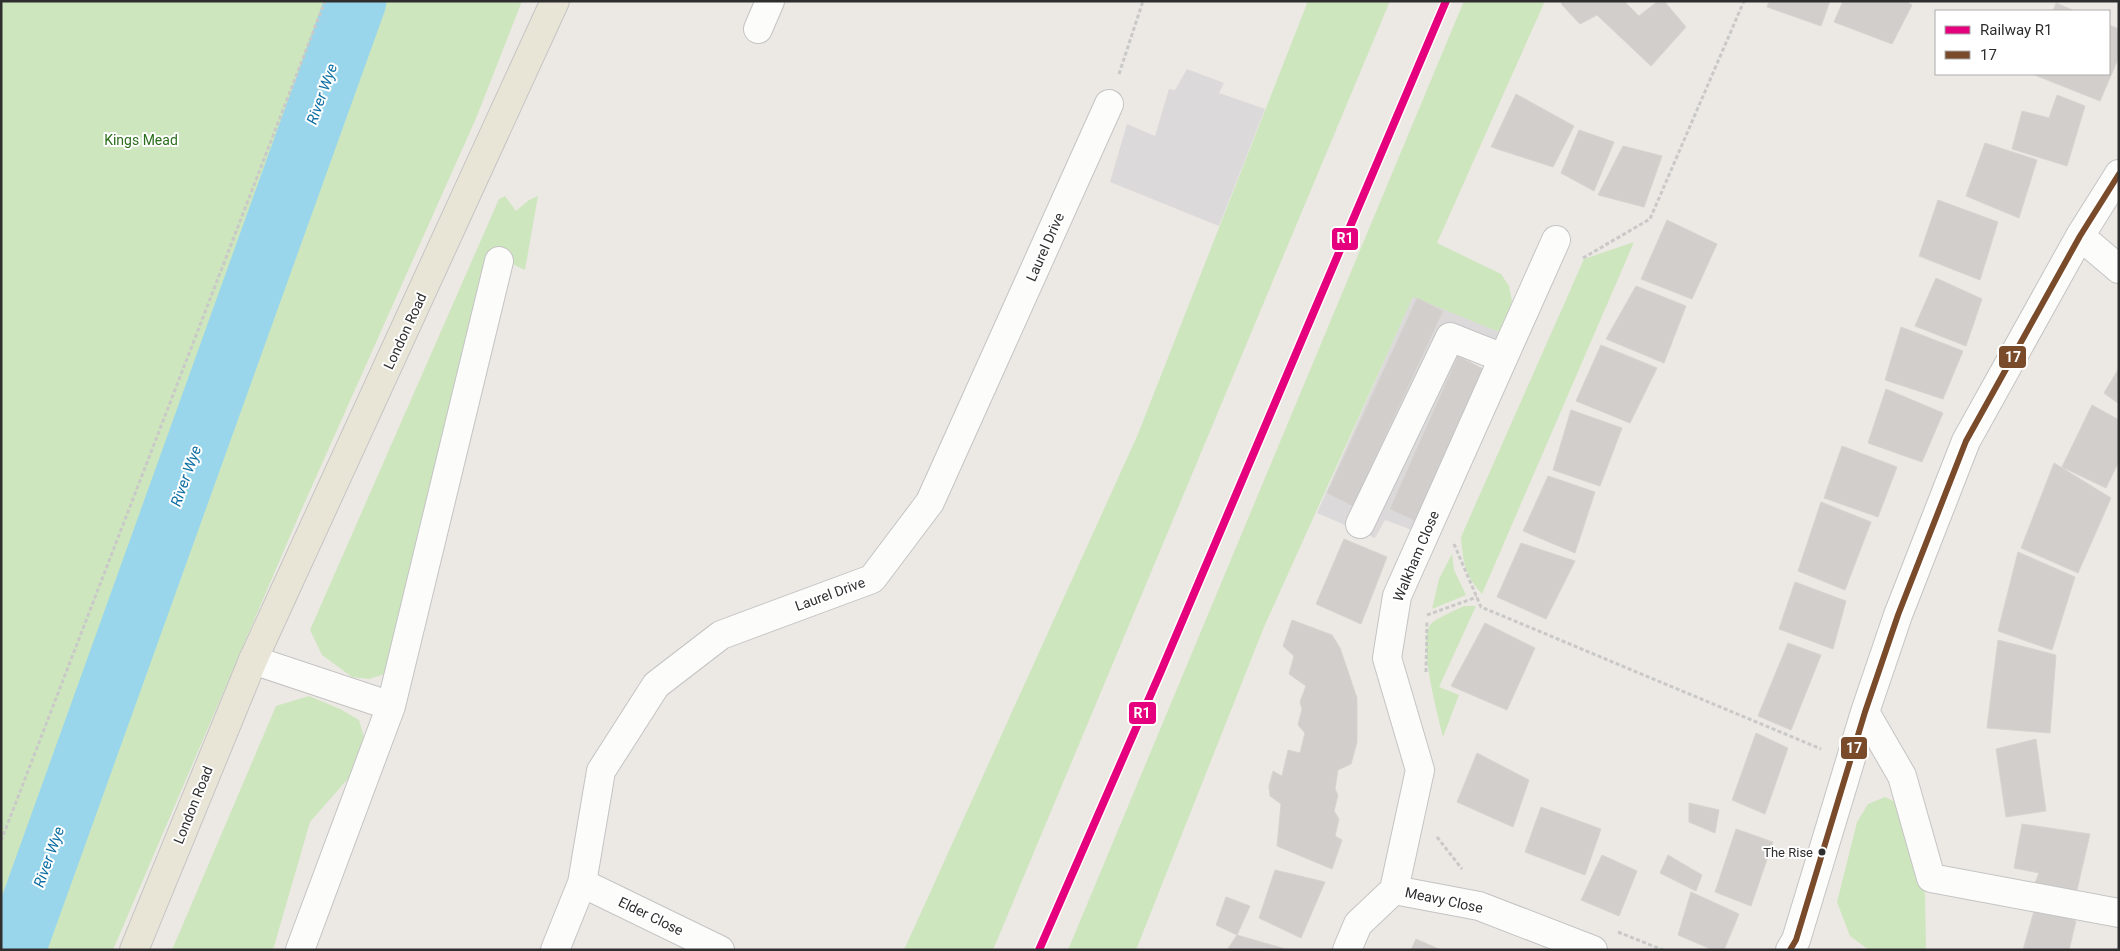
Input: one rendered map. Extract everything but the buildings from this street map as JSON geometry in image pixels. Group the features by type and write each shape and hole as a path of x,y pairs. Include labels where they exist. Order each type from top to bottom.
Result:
{"main road":[{"name":"London Road","path":"134,950 253,660 555,1"}],"street":[{"path":"758,29 770,1"},
{"name":"Laurel Drive","path":"555,950 582,883 600,771 656,685 721,635 872,579 930,502 1109,104"},
{"path":"1799,947 1865,712 1898,615 1966,441 2080,236 2119,174"},
{"path":"2080,236 2119,269"},
{"name":"Walkham Close","path":"1394,890 1420,770 1387,658 1397,596 1556,240"},
{"path":"304,949 391,706 499,261"},
{"path":"1360,524 1450,337 1503,358"},
{"path":"253,660 391,706"},
{"path":"1865,712 1902,776 1931,878 2119,913"},
{"name":"Elder Close","path":"582,883 720,950"},
{"name":"Meavy Close","path":"1347,950 1358,924 1394,890 1480,906 1593,950"}],"path":[{"path":"1,842 325,1"},
{"path":"1109,104 1143,1"},
{"path":"1581,259 1650,219 1744,1"},
{"path":"1448,546 1452,538 1482,607 1823,749"},
{"path":"1427,616 1478,598"},
{"path":"1428,681 1426,672 1427,616 1429,607"},
{"path":"1,828 5,832"},
{"path":"1434,832 1461,869 1470,873"},
{"path":"1617,932 1663,950"}],"shaded area":[{"path":"1187,69 1224,83 1219,93 1265,109 1219,226 1110,182 1127,124 1155,136 1169,89 1175,90"},
{"path":"1413,296 1499,332 1492,351 1463,345 1457,357 1483,369 1412,530 1385,520 1375,538 1317,513"}],"green space":[{"name":"Kings Mead","path":"1,1 335,1 6,950 1,950"},
{"path":"377,1 522,1 477,116 300,513 113,950 44,950"},
{"path":"1308,1 1390,1 993,950 904,950 1138,434"},
{"path":"1464,1 1545,1 1437,243 1501,274 1509,286 1512,302 1499,332 1413,297 1264,627 1136,950 1068,950"},
{"path":"505,196 516,211 529,200 538,196 525,270 495,256 391,672 369,679 352,677 322,655 310,630 499,199"},
{"path":"1634,242 1482,594 1468,574 1461,537 1584,259"},
{"path":"1452,554 1454,570 1466,595 1432,609 1439,579"},
{"path":"1464,606 1476,606 1439,687 1459,695 1443,737 1430,680 1426,647 1427,634 1432,623 1440,617"},
{"path":"309,696 340,709 359,720 365,741 353,773 310,822 273,950 172,950 276,706"},
{"path":"1885,797 1903,806 1920,864 1925,893 1926,950 1869,950 1850,936 1837,902 1857,822 1868,804"}],"waterway":[{"name":"River Wye","path":"15,950 356,1"}],"rail line":[{"name":"R1","path":"1039,950 1161,671 1446,1"}],"transit line":[{"name":"17","path":"1790,950 1796,940 1865,712 1898,615 1966,441 2080,236 2119,174"}],"place":[{"name":"The Rise","path":"1822,852"}]}
